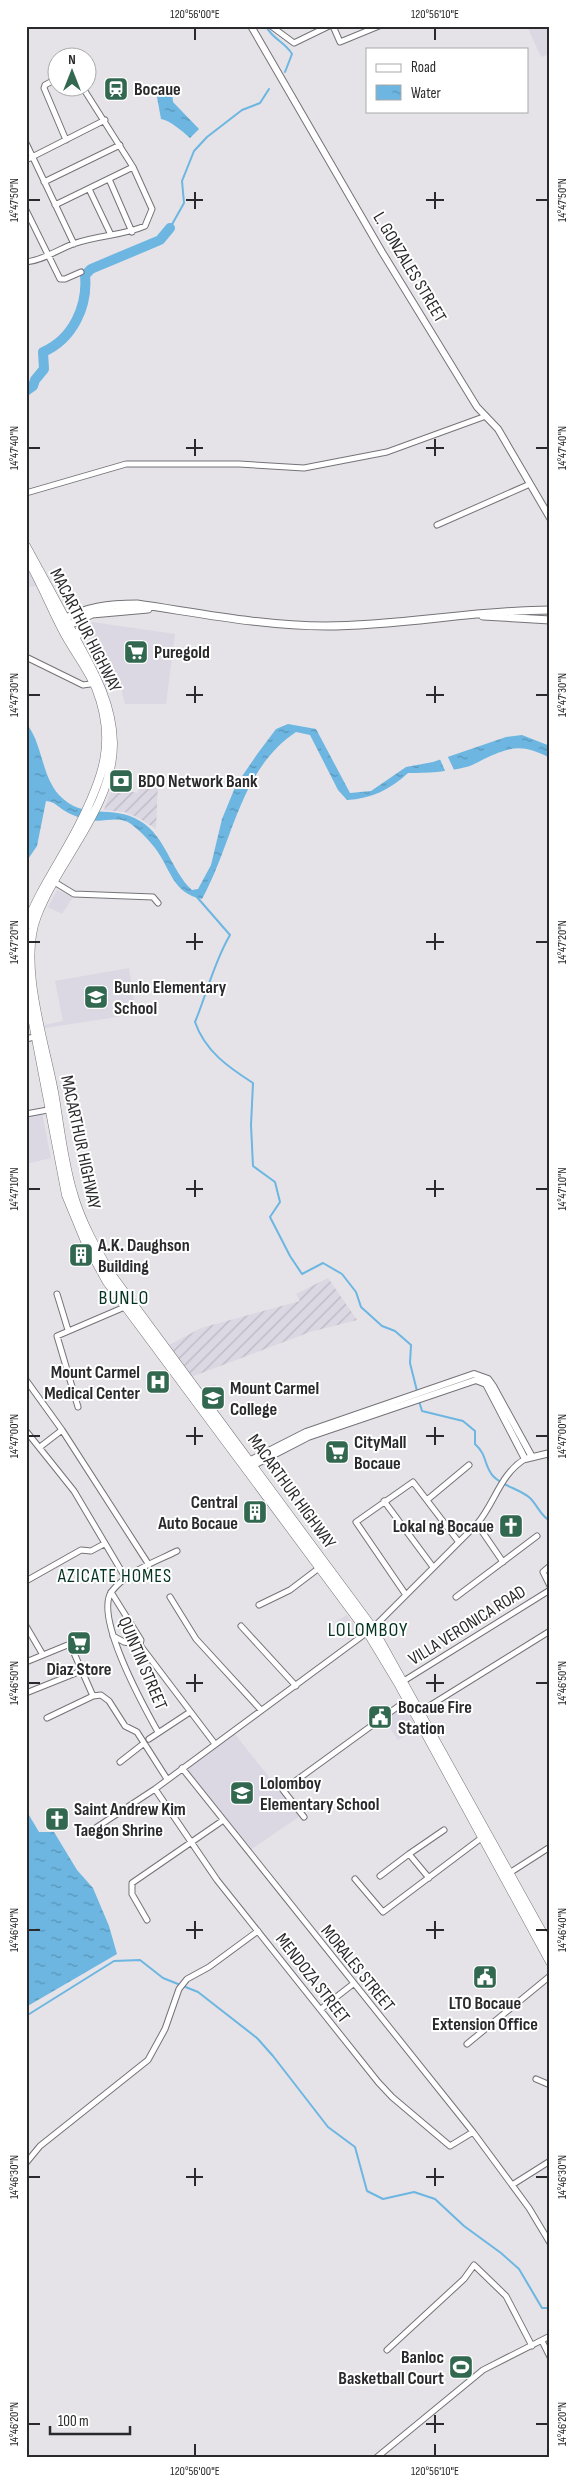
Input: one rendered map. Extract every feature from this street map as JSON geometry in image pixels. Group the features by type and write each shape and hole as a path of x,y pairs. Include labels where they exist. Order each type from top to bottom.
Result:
{"highway":[{"name":"MACARTHUR HIGHWAY","path":"26,546 96,683"},
{"name":"MACARTHUR HIGHWAY","path":"26,557 64,623 76,638 110,714 113,742 110,770 80,830 26,926"},
{"path":"76,638 85,618"},
{"name":"MACARTHUR HIGHWAY","path":"51,879 37,914 30,940 29,977 54,1109 72,1192 81,1217 129,1304 370,1630 486,1835 550,1962"},
{"name":"MACARTHUR HIGHWAY","path":"26,986 39,1036"},
{"name":"MACARTHUR HIGHWAY","path":"248,1464 319,1568 370,1630"},
{"name":"MACARTHUR HIGHWAY","path":"401,1683 407,1700 418,1713"},
{"name":"MACARTHUR HIGHWAY","path":"506,1875 550,1946"}],"main road":[{"path":"64,623 91,608 116,604 158,607 299,626 328,626 465,616 508,610 550,610"},
{"path":"64,623 118,610 158,607"},
{"path":"465,616 550,620"}],"street":[{"name":"L. GONZALES STREET","path":"251,26 382,252 477,407 498,430 550,517"},
{"path":"272,27 294,43 328,26"},
{"path":"333,26 340,42 379,26"},
{"path":"48,83 44,88 48,97"},
{"path":"48,98 66,140"},
{"path":"26,262 50,255 74,244 132,232 145,226 152,209 133,167 90,98"},
{"path":"26,160 105,120"},
{"path":"26,143 74,244"},
{"path":"44,182 120,145"},
{"path":"55,205 133,167"},
{"path":"109,179 132,232"},
{"path":"89,188 111,235"},
{"path":"26,210 62,280 81,272"},
{"path":"26,493 126,464 239,464 304,468 387,452 486,416"},
{"path":"437,525 530,484"},
{"path":"26,657 83,685 96,683"},
{"path":"51,879 74,894 153,897 158,903"},
{"path":"26,1039 39,1036"},
{"path":"26,1114 54,1109"},
{"path":"57,1294 68,1330"},
{"path":"78,1407 57,1336 129,1304"},
{"path":"248,1464 308,1437 474,1374 488,1379 528,1458"},
{"path":"26,1380 62,1430 149,1565"},
{"path":"40,1447 62,1430"},
{"path":"26,1431 74,1491 125,1577"},
{"path":"88,1833 155,1789 370,1630 477,1524 510,1470 528,1458 550,1453"},
{"path":"427,1500 469,1465"},
{"path":"406,1595 356,1523 412,1482 458,1541"},
{"path":"384,1501 434,1567"},
{"path":"477,1524 503,1562"},
{"path":"456,1597 537,1536"},
{"path":"26,1581 81,1550 91,1550 104,1544"},
{"path":"177,1551 125,1577 111,1592 140,1640 140,1645 215,1744"},
{"path":"550,1566 543,1572 550,1588"},
{"path":"259,1606 290,1590 319,1568"},
{"name":"VILLA VERONICA ROAD","path":"401,1683 550,1588"},
{"name":"QUINTIN STREET","path":"111,1592 107,1607 112,1636 158,1732"},
{"path":"170,1597 196,1639 261,1710"},
{"path":"26,1626 43,1655"},
{"path":"241,1626 296,1686"},
{"path":"418,1713 550,1632"},
{"path":"112,1636 124,1642 140,1645"},
{"path":"26,1662 70,1644 93,1696"},
{"path":"26,1694 81,1671"},
{"path":"47,1718 93,1696 101,1695 109,1701 125,1726 137,1732 167,1779"},
{"path":"304,1817 283,1790 407,1700"},
{"path":"149,1739 190,1712"},
{"path":"120,1762 143,1744"},
{"name":"MORALES STREET","path":"182,1768 222,1821 473,2132 512,2185 550,2243"},
{"name":"MENDOZA STREET","path":"155,1789 192,1843 258,1931 383,2087 450,2146 473,2132"},
{"path":"147,1920 132,1894 132,1883 222,1821"},
{"path":"380,1876 444,1830"},
{"path":"355,1879 383,1912 486,1835"},
{"path":"506,1875 550,1847"},
{"path":"409,1854 429,1878"},
{"path":"26,2162 40,2146 148,2060 165,2029 179,1989 187,1980 209,1967 258,1931"},
{"path":"467,2044 550,1976"},
{"path":"321,2009 353,1984"},
{"path":"536,2079 550,2085"},
{"path":"512,2185 550,2161"},
{"path":"387,2350 464,2279 474,2265 506,2296 532,2346"},
{"path":"376,2458 483,2370 550,2336"},
{"path":"542,2341 550,2357"}],"shaded area":[{"path":"527,26 550,26 550,54 541,57"},
{"path":"27,566 38,586 26,587"},
{"path":"92,622 175,634 166,704 125,704 121,688 107,692 87,650"},
{"path":"140,779 158,782 156,829 125,812 104,810 112,788 138,793"},
{"path":"57,890 73,897 62,914 48,907"},
{"name":"Bunlo Elementary School","path":"129,968 136,1014 45,1028 44,1025 63,1021 55,981"},
{"path":"42,1113 51,1158 26,1164 26,1115"},
{"path":"328,1278 357,1320 310,1332 191,1377 169,1345 201,1328 300,1301 296,1294"},
{"name":"Mount Carmel College","path":"215,1384 224,1406 214,1411 199,1390"},
{"path":"347,1615 359,1632 348,1640 335,1622"},
{"path":"404,1705 417,1730 398,1740 384,1720"},
{"name":"Lolomboy Elementary School","path":"234,1733 300,1816 249,1851 185,1770"}],"water":[{"path":"169,91 172,92 173,102 199,129 190,138 180,129 161,119 157,97"},
{"path":"26,723 36,740 53,787 59,795 79,808 119,813 140,821 149,827 192,890 198,889 211,865 222,819 236,785 276,729 288,724 316,729 350,793 371,791 406,767 433,762 506,737 522,735 550,746 550,758 532,750 510,749 459,769 408,773 395,784 380,792 364,798 347,800 338,790 310,735 296,732 277,748 262,766 249,787 213,877 202,899 192,896 178,886 155,848 131,824 122,820 95,821 84,819 70,814 54,803 46,801 37,846 26,862"},
{"path":"26,1810 39,1832 54,1832 77,1870 93,1888 109,1926 117,1954 26,2007"}],"pier":[{"path":"447,755 455,772 446,773 439,757"}],"waterway":[{"path":"266,26 292,54 285,72"},
{"path":"170,228 184,203 182,181 194,151 207,137 242,110 260,103 269,89"},
{"path":"26,391 33,386 35,380 44,369 43,352 63,339 76,320 84,298 85,275 91,269 160,240 170,228"},
{"path":"196,896 230,935 215,967 195,1022 211,1050 226,1064 253,1083 251,1125 253,1166 275,1182 280,1202 270,1217 290,1256 302,1274 323,1263 342,1274 356,1292 361,1307 382,1326 395,1331 411,1345 410,1363 417,1391"},
{"path":"419,1401 422,1411 463,1421 475,1431 475,1444 482,1452 493,1476 530,1498 550,1521"},
{"path":"26,2016 114,1961 140,1960 163,1978 198,1992 257,2038 328,2127 355,2147 367,2191 383,2199 414,2192 435,2199 464,2226 501,2253 519,2269 542,2308 550,2308"}],"place":[{"name":"Bocaue","path":"116,89"},
{"name":"Puregold","path":"136,652"},
{"name":"BDO Network Bank","path":"121,781"},
{"name":"Bunlo Elementary School","path":"96,997"},
{"name":"A.K. Daughson Building","path":"81,1255"},
{"name":"Mount Carmel Medical Center","path":"158,1382"},
{"name":"Mount Carmel College","path":"213,1398"},
{"name":"CityMall Bocaue","path":"337,1452"},
{"name":"Central Auto Bocaue","path":"255,1512"},
{"name":"Lokal ng Bocaue","path":"511,1526"},
{"name":"Diaz Store","path":"79,1643"},
{"name":"Bocaue Fire Station","path":"380,1717"},
{"name":"Lolomboy Elementary School","path":"242,1793"},
{"name":"Saint Andrew Kim Taegon Shrine","path":"57,1819"},
{"name":"LTO Bocaue Extension Office","path":"485,1977"},
{"name":"Banloc Basketball Court","path":"461,2367"}],"district":[{"name":"BUNLO","path":"124,1297"},
{"name":"AZICATE HOMES","path":"115,1575"},
{"name":"LOLOMBOY","path":"368,1629"}]}
